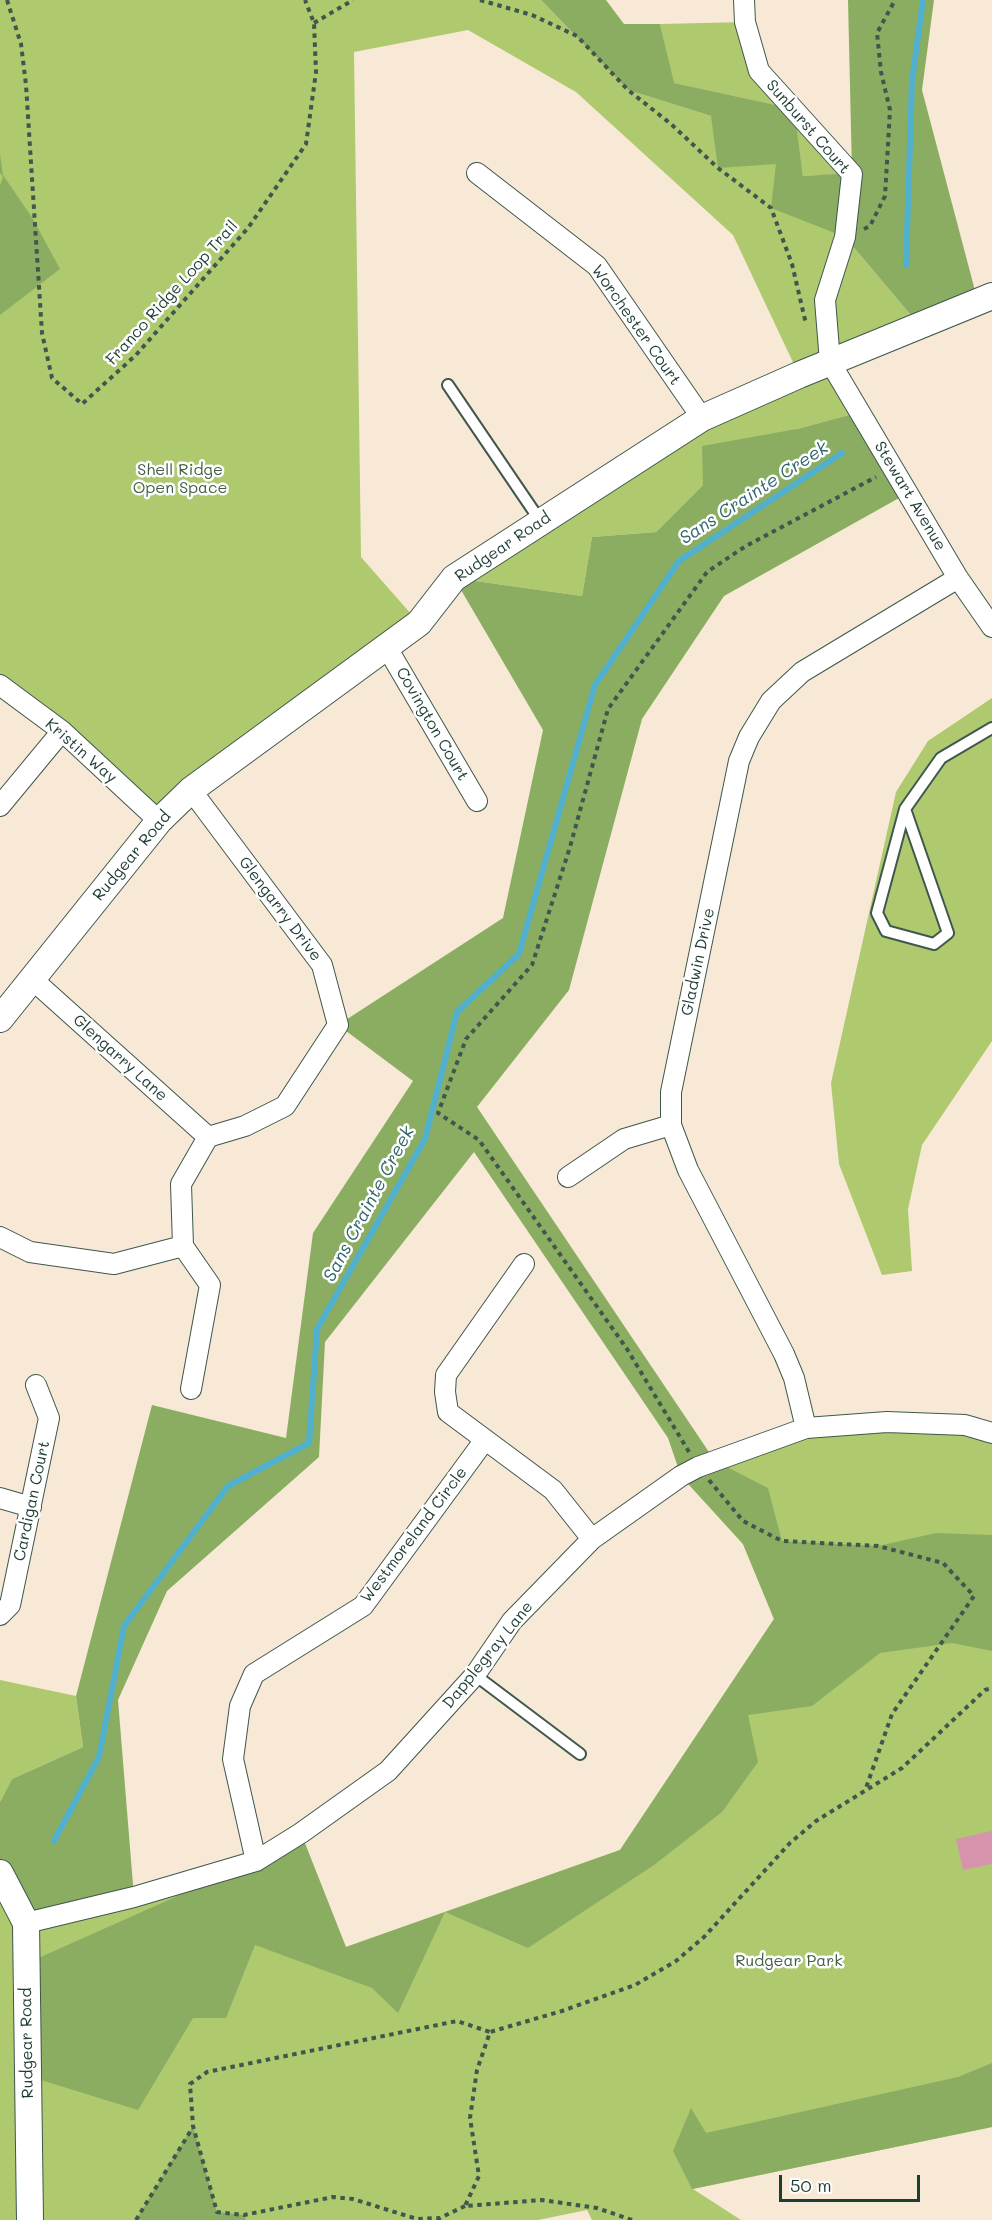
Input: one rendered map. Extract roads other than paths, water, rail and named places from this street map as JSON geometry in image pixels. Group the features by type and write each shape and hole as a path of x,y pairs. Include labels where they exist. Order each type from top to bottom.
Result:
{"street":[{"name":"Sunburst Court","path":"744,0 745,22 759,71 852,174 845,237 825,300 830,362"},
{"name":"Worchester Court","path":"477,173 597,266 702,418"},
{"name":"Rudgear Road","path":"0,1019 159,821 191,790 420,622 454,578 702,418 830,362 992,296"},
{"name":"Stewart Avenue","path":"830,362 958,578 992,627"},
{"name":"Gladwin Drive","path":"806,1428 794,1378 784,1354 688,1170 671,1125 671,1092 739,760 749,737 771,700 802,672 958,578"},
{"name":"Covington Court","path":"386,646 477,801"},
{"name":"Kristin Way","path":"0,685 62,731 159,821"},
{"path":"0,806 62,731"},
{"name":"Glengarry Drive","path":"191,790 322,964 338,1025 285,1106 245,1126 208,1137"},
{"name":"Glengarry Lane","path":"32,980 208,1137"},
{"path":"568,1177 624,1139 671,1125"},
{"path":"191,1389 210,1286 183,1246 182,1184 208,1137"},
{"path":"0,1237 30,1252 114,1264 183,1246"},
{"path":"524,1264 446,1375 445,1392 448,1412 553,1491 592,1539"},
{"name":"Cardigan Court","path":"0,1615 10,1605 50,1418 36,1385"},
{"name":"Dapplegray Lane","path":"26,1923 134,1897 256,1861 302,1833 387,1771 475,1675 512,1621 592,1539 690,1471 806,1428 887,1422 964,1425 992,1433"},
{"name":"Westmoreland Circle","path":"256,1861 233,1759 240,1706 254,1674 363,1606 484,1441"},
{"path":"0,1498 31,1507"},
{"name":"Rudgear Road","path":"0,1873 26,1923 30,2220"}],"lane":[{"path":"448,385 541,522"},
{"path":"905,809 948,933 934,944 886,932 877,913 905,809 941,758 992,728"},
{"path":"475,1675 580,1754"}],"waterway":[{"name":"Sans Crainte Creek","path":"906,265 912,81 923,0"},
{"name":"Sans Crainte Creek","path":"54,1841 99,1757 124,1626 228,1486 309,1443 317,1329 425,1139 457,1012 519,954 595,685 679,561 842,453"}],"park label":[{"name":"Shell Ridge Open Space","path":"180,479"},
{"name":"Rudgear Park","path":"789,1961"}]}
